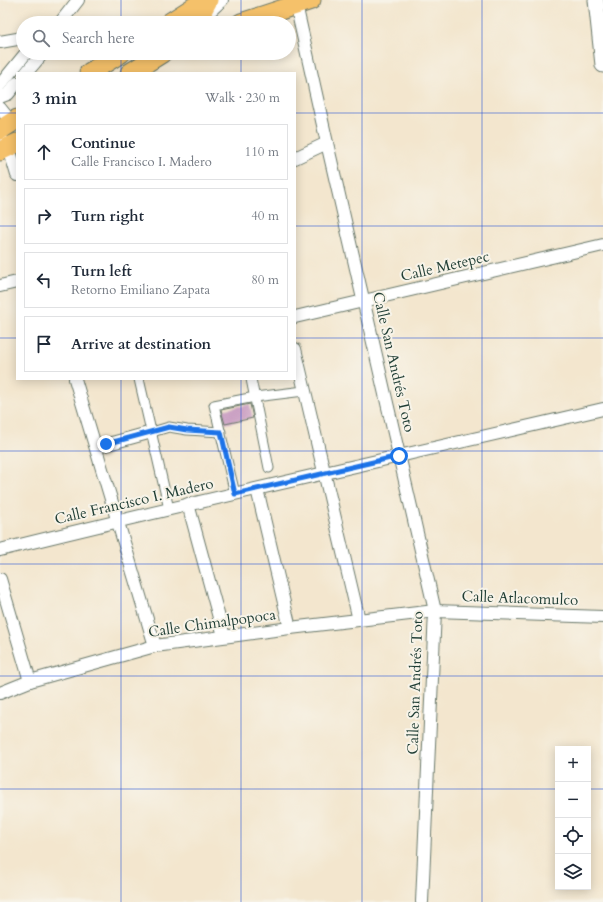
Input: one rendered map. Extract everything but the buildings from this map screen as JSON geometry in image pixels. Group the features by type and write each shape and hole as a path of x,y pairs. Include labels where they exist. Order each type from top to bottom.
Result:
{"main road":[{"path":"261,16 301,2"},
{"path":"194,16 204,13"},
{"path":"91,72 110,60"},
{"path":"132,72 151,60"}],"street":[{"path":"65,16 78,0"},
{"path":"204,13 222,0"},
{"path":"596,0 601,32 603,65"},
{"name":"Calle San Andrés Toto","path":"301,2 327,143 435,611 422,902"},
{"path":"0,42 16,39"},
{"path":"0,85 20,60"},
{"path":"27,72 37,60"},
{"path":"0,97 8,94 16,84"},
{"path":"0,108 16,171"},
{"path":"296,158 327,143"},
{"name":"Calle Metepec","path":"296,317 603,245"},
{"path":"0,286 16,282"},
{"path":"296,354 359,620"},
{"path":"75,380 97,447 155,646"},
{"path":"139,380 169,508"},
{"path":"251,380 269,468"},
{"path":"235,494 214,405 255,397 304,391"},
{"name":"Calle Francisco I. Madero","path":"0,550 169,508 324,474 603,409"},
{"path":"97,447 169,427 187,430 221,432"},
{"path":"257,489 290,628"},
{"path":"188,504 224,636"},
{"path":"0,578 30,681"},
{"name":"Calle Atlacomulco","path":"435,611 603,617"},
{"name":"Calle Chimalpopoca","path":"0,693 30,681 155,646 224,636 435,611"}],"route":[{"path":"106,444 169,427 187,430 221,432 235,494 399,456"}]}
